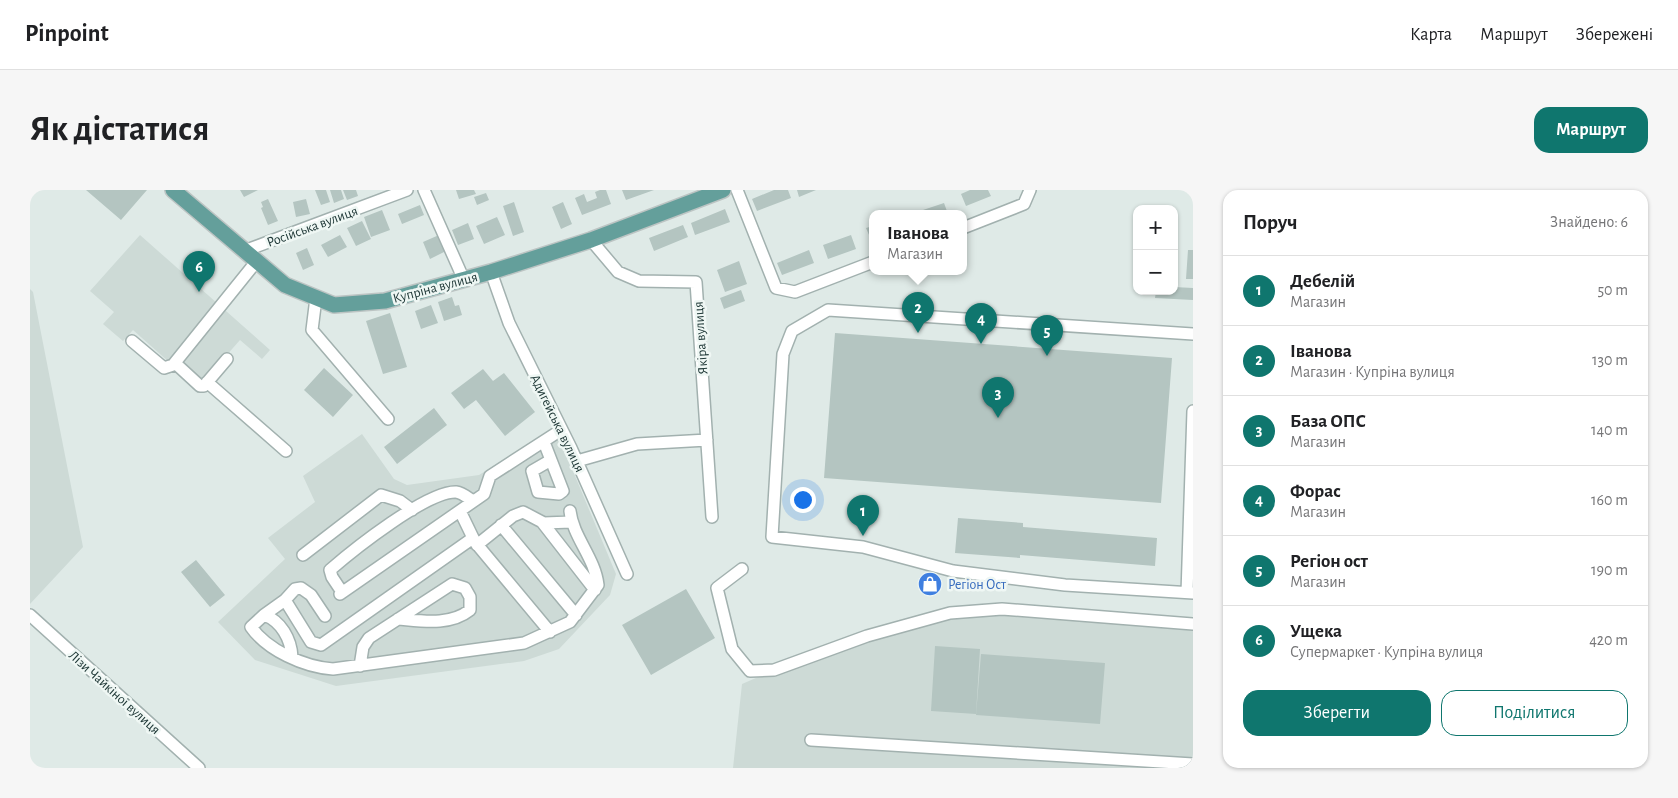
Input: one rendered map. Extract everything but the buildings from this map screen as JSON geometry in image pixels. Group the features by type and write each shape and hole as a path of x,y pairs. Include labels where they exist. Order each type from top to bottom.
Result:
{"main road":[{"name":"Купріна вулиця","path":"173,190 285,285 334,305 385,301 464,280 591,240 723,190"}],"street":[{"name":"Російська вулиця","path":"244,251 408,190"},
{"path":"424,190 464,280"},
{"path":"737,190 776,288 795,292 869,264"},
{"path":"967,226 1024,204 1030,190"},
{"name":"Якіра вулиця","path":"591,240 618,272 639,281 696,282 712,516"},
{"path":"132,341 164,368 174,363 256,262"},
{"name":"Адигейська вулиця","path":"491,272 509,323 577,462 627,574"},
{"path":"316,298 312,330 388,419"},
{"path":"1193,334 828,310 792,331 783,354 772,537 863,548 953,571 1065,586 1190,593 1193,411"},
{"path":"174,363 200,386 208,382 227,359"},
{"path":"208,382 286,451"},
{"path":"473,501 464,494 456,492 423,502 330,570 332,578 341,593 484,494 490,476 561,430"},
{"path":"577,462 637,444 707,440"},
{"path":"544,442 551,460"},
{"path":"304,554 381,495 400,501 412,510"},
{"path":"460,511 475,541 550,632"},
{"path":"285,600 311,642 321,645 475,541 513,516 523,512 542,522 595,590"},
{"path":"325,616 311,595 301,588 295,589 285,600 251,626 256,633 282,653 322,668 360,666 524,643 550,632 570,622 598,585 597,573 570,516 542,522"},
{"path":"501,525 576,615"},
{"path":"742,569 716,588 732,649 750,670 774,670 867,636 950,613 1002,609 1193,624"},
{"path":"360,666 363,647 369,638 398,619 452,584 464,588 470,597 470,610 462,616 435,622 398,619"},
{"name":"Лізи Чайкіної вулиця","path":"30,615 199,768"},
{"path":"264,615 274,618 284,632 291,646 292,657"},
{"path":"811,740 1193,764"}],"shaded area":[{"path":"140,235 270,350 262,359 240,340 203,382 169,362 133,330 123,341 103,324 114,312 90,291"},
{"path":"30,289 33,292 83,547 30,604"},
{"path":"555,428 616,574 610,595 559,649 524,661 336,686 255,660 218,622 285,559 268,538 315,502 303,476 362,434 394,479 407,485 479,475"},
{"path":"973,607 1193,625 1193,768 733,768 742,684 829,646"}],"place":[{"name":"Ущека","path":"199,292"},
{"name":"Іванова","path":"918,333"},
{"name":"Форас","path":"981,344"},
{"name":"Регіон ост","path":"1047,356"},
{"name":"База ОПС","path":"998,418"},
{"name":"Дебелій","path":"863,536"},
{"name":"Регіон Ост","path":"930,584"}]}
